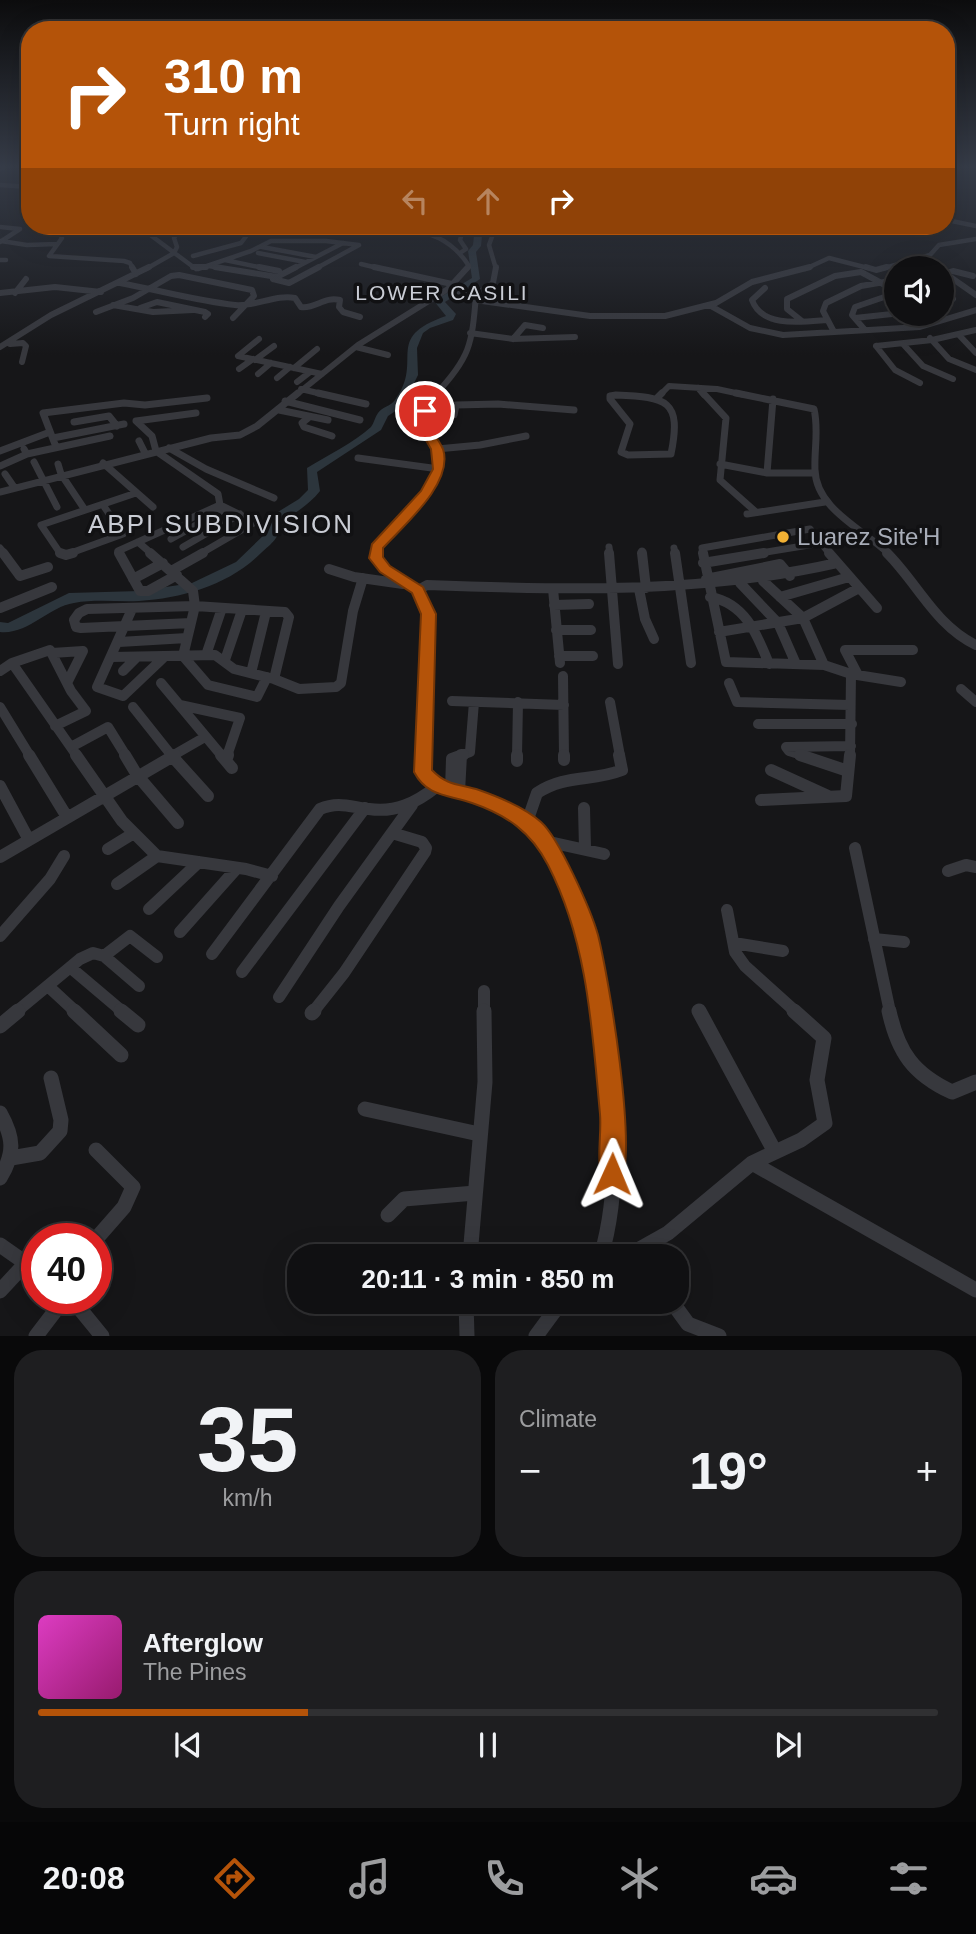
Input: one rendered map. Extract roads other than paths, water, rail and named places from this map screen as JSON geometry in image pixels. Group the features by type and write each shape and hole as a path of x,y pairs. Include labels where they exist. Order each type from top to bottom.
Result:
{"street":[{"path":"1,242 18,230"},
{"path":"61,235 49,256 130,262 136,274"},
{"path":"149,235 192,268 200,269 262,247 271,241 322,250"},
{"path":"3,346 51,315 122,282 174,253 177,247 176,235"},
{"path":"192,256 241,243 247,235"},
{"path":"299,386 322,374 356,347 451,287 469,265 460,253 438,238 424,235"},
{"path":"460,253 467,248 460,240 461,235"},
{"path":"493,235 489,245 496,278 476,298 460,367 430,398 421,418 423,429 437,449 439,469 426,492 377,547 378,562 418,590 428,614 423,772 436,787 505,809 527,822 545,841 574,899 587,933 601,1011 613,1127 612,1221 605,1244"},
{"path":"927,256 939,245 976,239"},
{"path":"1,242 27,246 57,244"},
{"path":"262,247 322,250 344,243"},
{"path":"344,243 359,246 289,283 273,279 305,263 322,250 344,243"},
{"path":"270,248 322,250"},
{"path":"251,251 305,263"},
{"path":"201,254 211,264 277,277"},
{"path":"234,256 295,268"},
{"path":"361,264 451,287 476,298 590,316 629,318 665,316 712,304 752,282 808,268 829,258 841,259 870,270 884,269"},
{"path":"222,259 286,272"},
{"path":"802,321 787,309 787,299 818,283 842,274 861,272 882,283"},
{"path":"954,273 974,274"},
{"path":"96,312 153,287 171,276 179,275 252,290 254,296 233,318"},
{"path":"15,293 26,279"},
{"path":"954,281 976,295"},
{"path":"0,293 8,282"},
{"path":"122,282 242,306 288,296 295,298 301,307 310,308 321,299 330,297 340,300 339,307 343,312 360,317"},
{"path":"834,332 822,311 826,303 861,286 882,283"},
{"path":"0,293 55,287 101,292"},
{"path":"765,288 752,300 755,309 773,319 826,320"},
{"path":"865,330 852,315 855,307 884,296"},
{"path":"712,304 750,328 771,334 920,327 976,310"},
{"path":"112,305 136,310 184,313 193,310 206,313 205,317"},
{"path":"855,318 884,315"},
{"path":"513,339 525,326 543,328"},
{"path":"920,327 949,359 976,370"},
{"path":"920,383 895,370 876,346 932,340 976,330"},
{"path":"470,333 513,339 575,337"},
{"path":"959,335 976,353"},
{"path":"260,339 238,356 322,374"},
{"path":"3,346 23,343 26,346 22,362"},
{"path":"903,344 923,366 953,379"},
{"path":"239,369 274,346"},
{"path":"356,347 388,355"},
{"path":"277,378 317,349"},
{"path":"258,373 271,363"},
{"path":"0,492 145,453 220,436 240,435 279,410 310,372"},
{"path":"299,386 366,404"},
{"path":"657,398 676,418 671,453 667,456 621,452 629,422 610,396 657,398 669,386 774,399 814,409 815,473 825,502 866,533 897,562 915,583 938,621 976,645"},
{"path":"698,388 726,415 720,480 752,513 825,502"},
{"path":"57,447 43,413 124,403 145,405 207,398"},
{"path":"767,473 774,399"},
{"path":"285,401 360,420"},
{"path":"421,418 454,415 456,405 498,404 574,410"},
{"path":"70,410 78,433"},
{"path":"279,410 328,420"},
{"path":"196,412 136,421 152,436 156,451 218,494 223,506 255,522 196,556 145,591 140,591 118,551 223,506"},
{"path":"0,451 51,435 121,425 109,416 74,422"},
{"path":"308,418 302,423 304,427 332,436"},
{"path":"0,466 27,454 110,436"},
{"path":"437,449 480,445 526,436"},
{"path":"139,441 145,453"},
{"path":"20,444 27,454"},
{"path":"169,448 206,470 274,498"},
{"path":"117,449 122,459"},
{"path":"358,458 439,469"},
{"path":"78,460 81,469"},
{"path":"34,462 57,507"},
{"path":"103,463 153,507"},
{"path":"58,464 61,474 85,510"},
{"path":"720,464 767,473 815,473"},
{"path":"5,474 14,487"},
{"path":"103,505 123,534 66,555 60,553 41,525 136,493"},
{"path":"171,539 212,516 223,506"},
{"path":"183,547 240,514"},
{"path":"212,516 244,530"},
{"path":"877,608 810,528 702,548 710,597 726,662 824,665 854,674 901,682"},
{"path":"161,531 196,556"},
{"path":"138,542 191,589 195,606 183,656"},
{"path":"703,563 821,543"},
{"path":"609,547 618,664"},
{"path":"0,548 20,576 48,567"},
{"path":"674,548 691,663"},
{"path":"642,551 645,619 654,639"},
{"path":"133,579 163,563"},
{"path":"707,582 763,581 837,563"},
{"path":"418,590 427,585 613,590 679,587 780,564 790,576"},
{"path":"329,569 363,578 407,584"},
{"path":"779,597 849,577"},
{"path":"112,657 215,655 225,660 233,669 271,678 299,689 336,687 341,683 353,611 363,578"},
{"path":"763,581 803,618 824,665"},
{"path":"740,583 778,623 796,664"},
{"path":"0,608 52,587"},
{"path":"719,632 803,618 859,588"},
{"path":"553,589 559,660 593,656"},
{"path":"710,597 727,599 753,626 769,664"},
{"path":"554,605 589,604"},
{"path":"183,656 208,685 257,697 271,678 289,617 285,612 195,606 87,609 82,610 74,620 76,627 81,628 191,623"},
{"path":"205,655 222,608"},
{"path":"132,609 97,687 119,696 125,695 163,658"},
{"path":"225,660 242,610"},
{"path":"251,673 267,612"},
{"path":"556,630 591,630"},
{"path":"119,642 187,638"},
{"path":"0,671 12,663 50,650 67,683 86,711 55,726"},
{"path":"761,800 846,796 854,674 845,650 913,650"},
{"path":"52,653 83,651 67,683"},
{"path":"122,671 136,658"},
{"path":"12,663 104,795 134,833 157,856 272,876"},
{"path":"563,676 564,760"},
{"path":"729,683 737,702 850,705"},
{"path":"161,684 229,764 240,718 180,705"},
{"path":"961,689 976,702"},
{"path":"452,701 564,705"},
{"path":"455,791 461,755 470,752 474,702"},
{"path":"517,761 518,702"},
{"path":"527,822 537,793 548,786 566,779 605,778 622,769 610,702"},
{"path":"0,707 67,817"},
{"path":"133,707 208,796"},
{"path":"758,724 852,724"},
{"path":"71,747 108,727 137,775 178,823"},
{"path":"0,857 205,737"},
{"path":"848,771 789,751 786,747 851,746"},
{"path":"771,770 831,797"},
{"path":"0,786 29,840"},
{"path":"279,998 412,806 436,787"},
{"path":"212,954 320,809 340,802 375,810 412,806"},
{"path":"242,972 365,808"},
{"path":"584,808 585,848"},
{"path":"108,849 134,833"},
{"path":"312,1013 344,973 425,852 426,848 422,842 392,833"},
{"path":"545,841 604,854"},
{"path":"855,848 895,1038 908,1062 931,1083 952,1092 976,1082"},
{"path":"0,936 50,879 64,856"},
{"path":"117,884 157,856"},
{"path":"149,909 199,862"},
{"path":"947,871 966,865 976,867"},
{"path":"180,932 237,868"},
{"path":"648,1244 668,1233 752,1163 801,1140 825,1123 818,1089 818,1067 826,1051 824,1038 744,966 734,943 727,910"},
{"path":"104,956 131,936 157,957"},
{"path":"874,939 904,942"},
{"path":"734,943 783,951"},
{"path":"0,1026 93,953 104,956 139,986"},
{"path":"71,968 138,1025"},
{"path":"49,987 121,1055"},
{"path":"471,1244 485,1082 484,992"},
{"path":"699,1011 775,1152"},
{"path":"11,1158 40,1153 60,1131 61,1120 51,1079"},
{"path":"365,1109 479,1134"},
{"path":"0,1113 12,1134 14,1145 11,1158 0,1178"},
{"path":"96,1150 133,1187 133,1193 109,1223"},
{"path":"752,1163 976,1290"},
{"path":"388,1214 404,1199 475,1193"},
{"path":"0,1245 21,1261"},
{"path":"0,1291 21,1275"},
{"path":"36,1335 52,1314"},
{"path":"84,1314 102,1335"},
{"path":"467,1314 467,1335"},
{"path":"536,1335 552,1314"},
{"path":"680,1314 688,1324 719,1335"}],"waterway":[{"path":"0,627 10,628 69,598 140,596 182,591 241,565 273,534 273,521 304,502 314,491 311,471 377,428 383,414 399,404 413,375 412,348 419,332 427,326 450,318 451,314 439,301 476,279 472,251 477,246 478,235"}],"place":[{"name":"Luarez Site'H","path":"783,537"}],"district":[{"name":"LOWER CASILI","path":"442,293"},
{"name":"ABPI SUBDIVISION","path":"221,524"}]}
